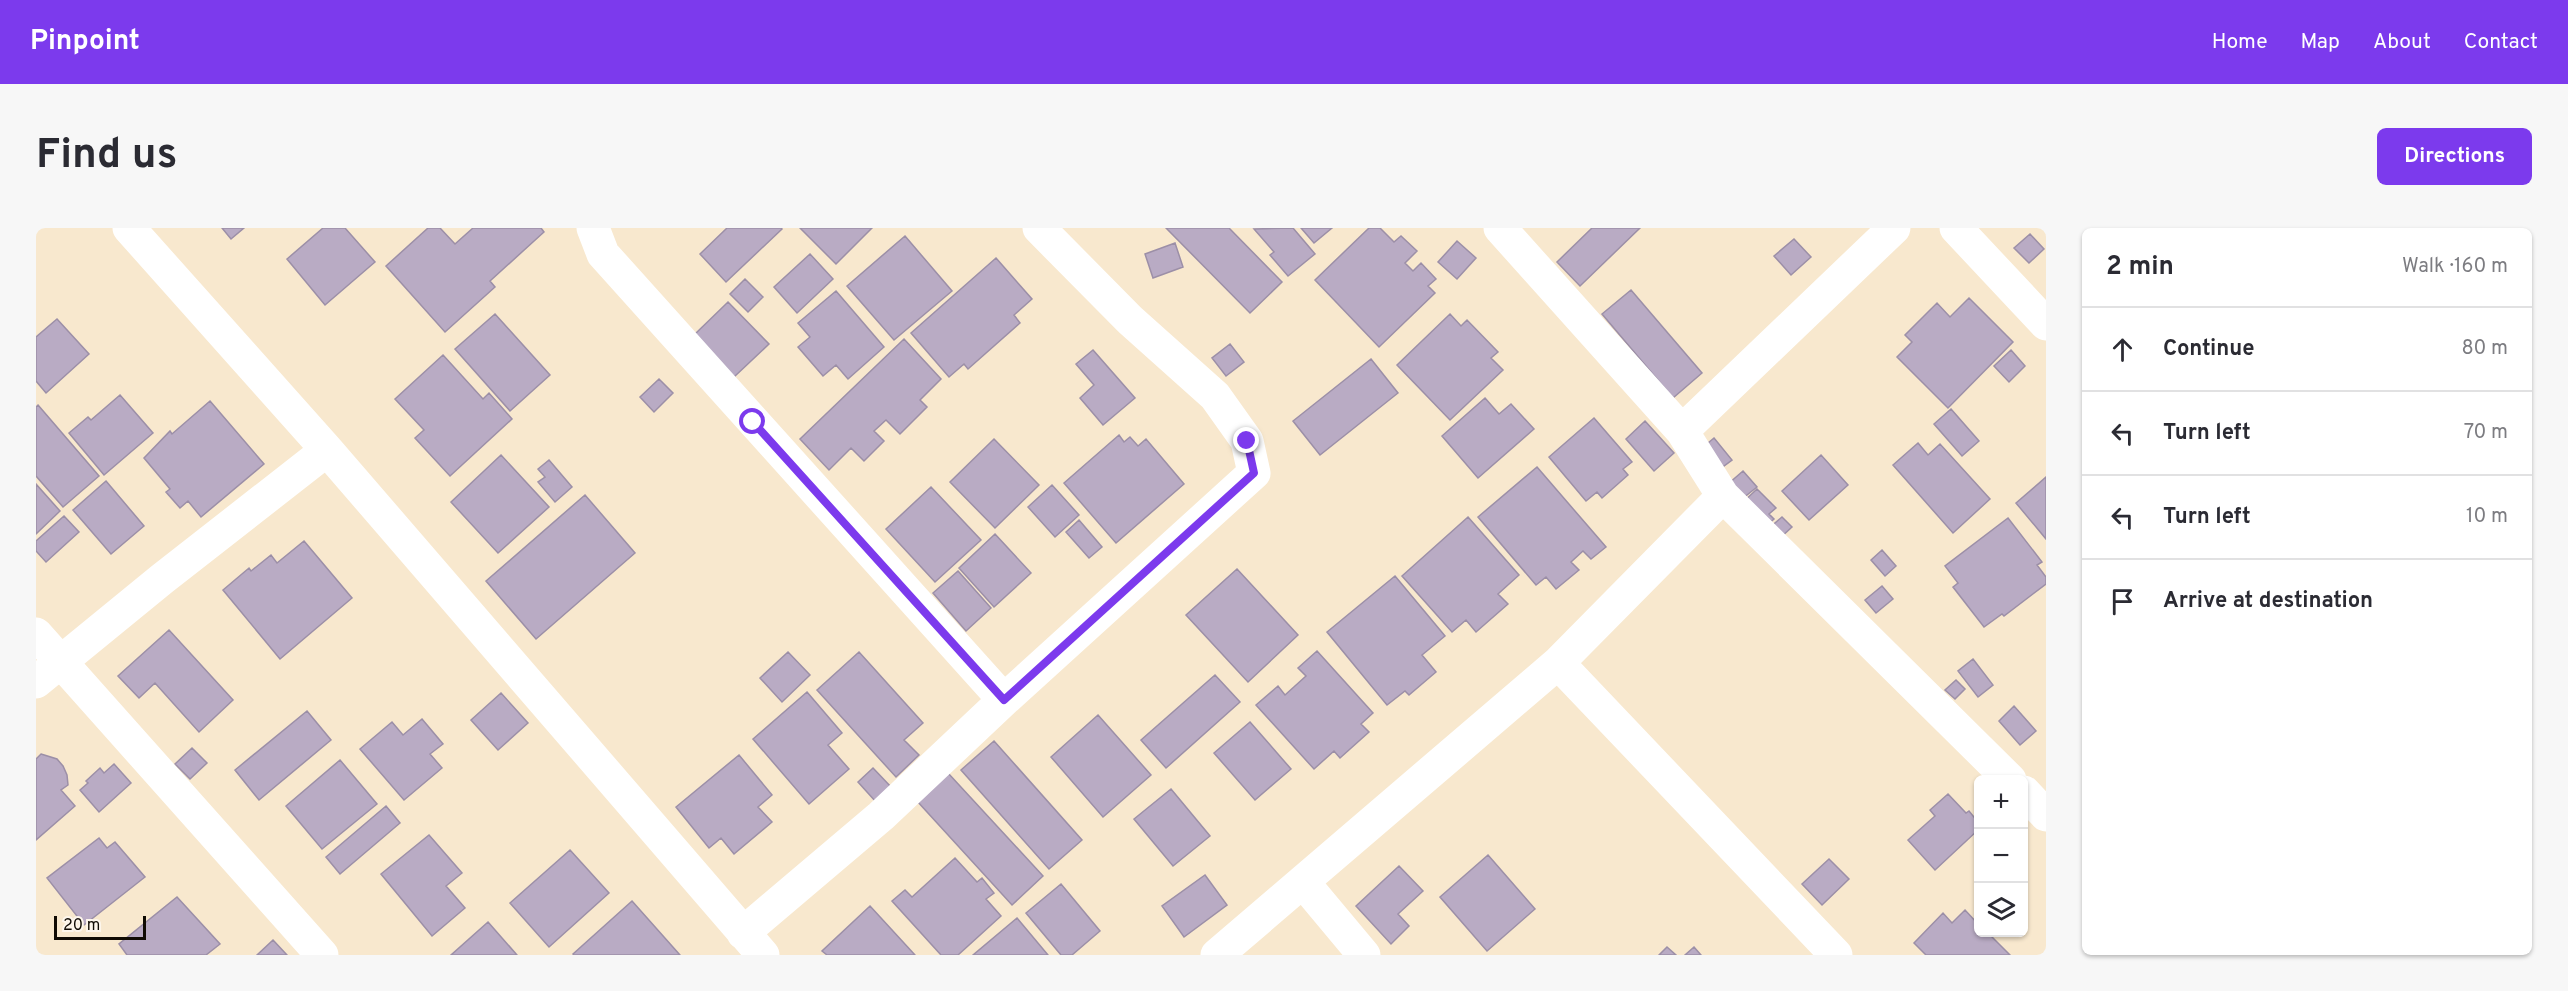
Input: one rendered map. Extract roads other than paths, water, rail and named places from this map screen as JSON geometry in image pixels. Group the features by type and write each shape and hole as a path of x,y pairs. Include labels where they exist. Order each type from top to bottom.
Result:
{"street":[{"path":"129,228 327,450 753,944 881,816 1004,700 1254,473 1247,441 1215,396 1130,320 1039,228"},
{"path":"592,228 603,254 1004,700"},
{"path":"1500,228 1682,430 1723,496 2005,775"},
{"path":"1682,430 1894,228"},
{"path":"1956,228 2046,324"},
{"path":"36,682 327,450"},
{"path":"1217,955 1558,663 1723,496"},
{"path":"36,634 322,955"},
{"path":"1558,663 1836,955"},
{"path":"2028,796 2046,815"},
{"path":"1303,882 1364,955"}]}
